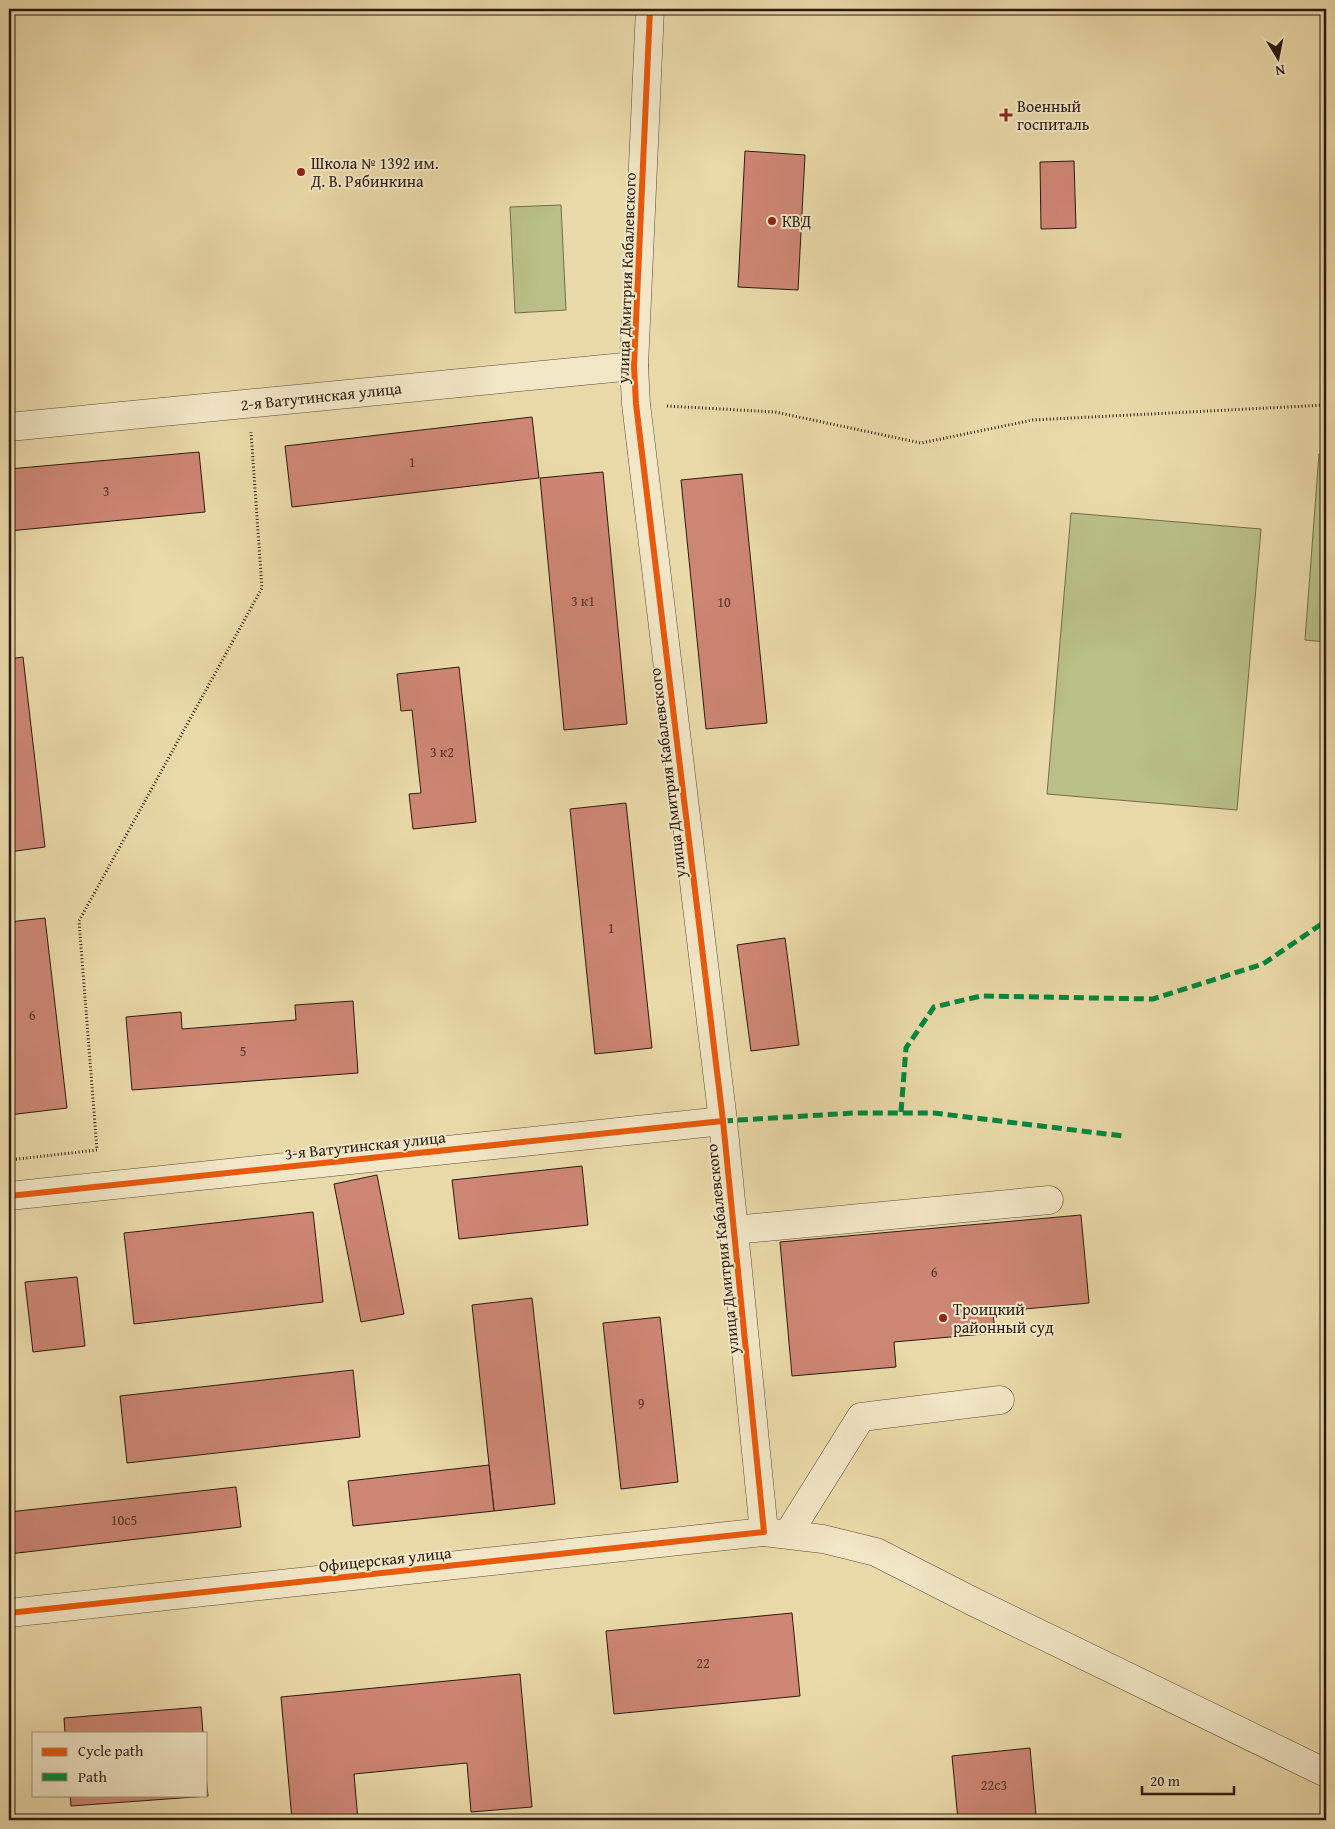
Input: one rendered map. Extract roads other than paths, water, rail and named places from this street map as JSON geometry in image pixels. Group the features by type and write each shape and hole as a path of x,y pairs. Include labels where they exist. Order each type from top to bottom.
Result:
{"street":[{"name":"улица Дмитрия Кабалевского","path":"650,9 634,366 636,404 723,1121 734,1230 776,1533"},
{"name":"2-я Ватутинская улица","path":"9,427 634,366"},
{"name":"3-я Ватутинская улица","path":"9,1196 723,1121"},
{"path":"734,1230 1049,1200"},
{"path":"776,1533 861,1417 1000,1400"},
{"name":"Офицерская улица","path":"9,1613 776,1533 824,1539 876,1552 983,1607 1326,1773"}],"place":[{"name":"Военный госпиталь","path":"1006,115"},
{"name":"Школа № 1392 им. Д. В. Рябинкина","path":"301,172"},
{"name":"КВД","path":"772,221"},
{"name":"Троицкий районный суд","path":"943,1318"}]}
